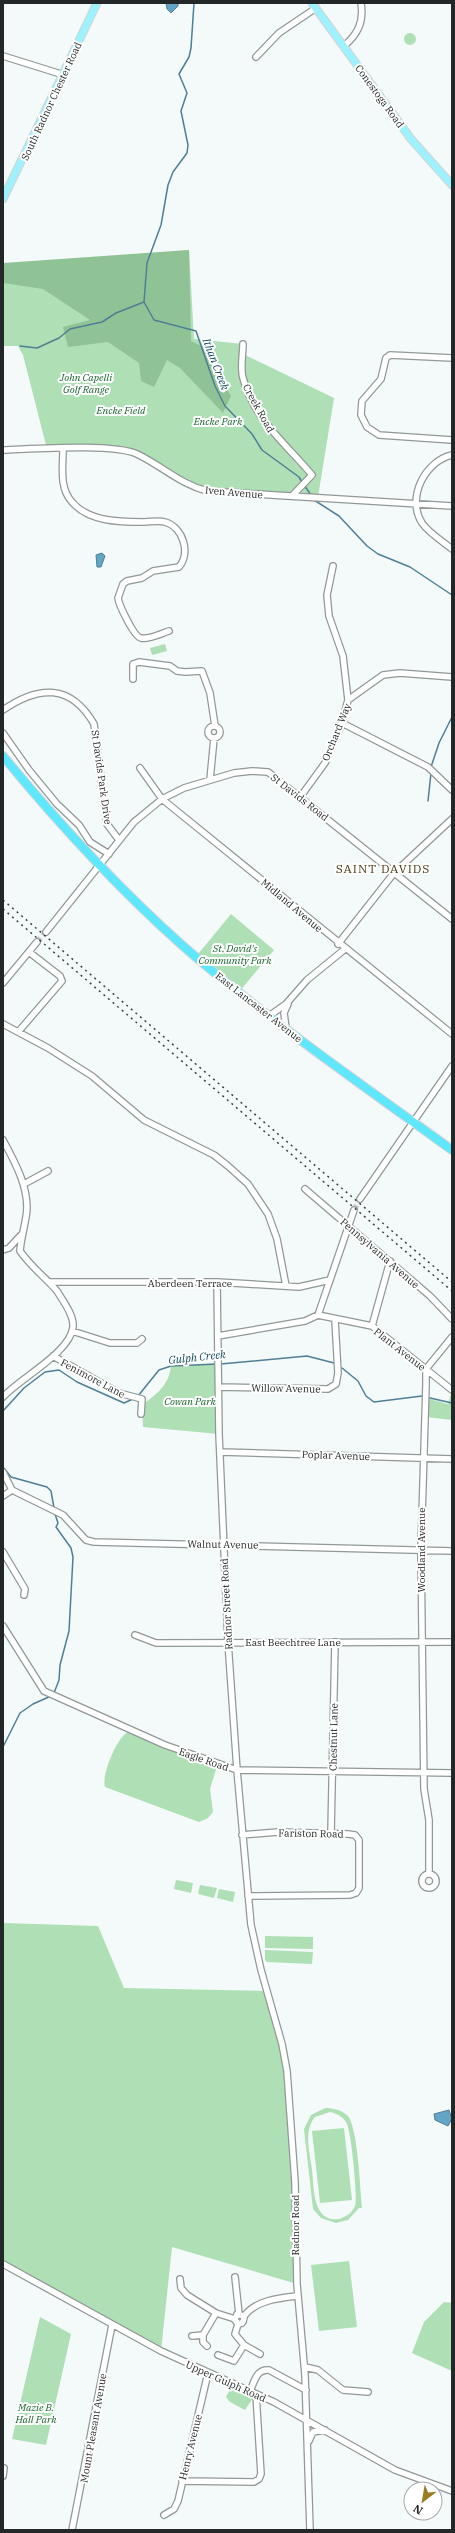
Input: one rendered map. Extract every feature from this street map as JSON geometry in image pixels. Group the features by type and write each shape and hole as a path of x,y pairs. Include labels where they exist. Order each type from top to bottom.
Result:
{"highway":[{"name":"East Lancaster Avenue","path":"3,756 52,814 101,866 182,945 269,1016 452,1150"}],"main road":[{"name":"South Radnor Chester Road","path":"3,199 64,75 97,3"},
{"name":"Conestoga Road","path":"314,6 411,139 452,184"}],"street":[{"path":"344,46 352,39 362,23 361,3"},
{"path":"256,57 279,33 314,6"},
{"path":"3,56 64,75"},
{"name":"Creek Road","path":"243,344 243,377 250,394 271,430 312,475 292,496"},
{"path":"452,358 390,355 386,358 381,380 362,401 361,415 367,427 379,435 452,440"},
{"name":"Iven Avenue","path":"3,450 114,448 136,454 189,486 207,491 452,506"},
{"path":"63,449 63,485 70,500 76,506 93,515 112,521 165,522 176,528 182,536 184,558 179,567 172,570 156,570 142,578 127,581 123,584 118,598 136,636 143,639 169,631"},
{"path":"452,455 445,456 426,473 416,490 414,504 422,523 452,549"},
{"path":"333,566 326,594 329,616 343,656 348,700"},
{"path":"133,679 133,664 139,662 170,666 177,671 202,671 210,693 215,726 219,728 220,734 214,738"},
{"name":"Orchard Way","path":"301,796 325,763 342,723 348,700 383,675 400,673 452,677"},
{"name":"St Davids Park Drive","path":"3,710 34,694 50,692 71,697 86,709 94,724 107,824 119,840"},
{"path":"342,723 428,767 452,790"},
{"path":"214,738 210,737 208,732 210,727 215,726"},
{"path":"3,733 29,770 57,804 79,825 90,842 109,854"},
{"path":"210,780 214,738"},
{"name":"Midland Avenue","path":"140,768 162,799 338,944 452,1034"},
{"name":"St Davids Road","path":"46,932 101,866 119,840 134,822 162,799 210,780 252,771 268,772 301,796 452,920"},
{"path":"338,944 394,873 452,819"},
{"path":"3,983 37,942"},
{"path":"269,1016 292,998 307,980 345,949"},
{"path":"19,1032 62,981 60,976 29,952"},
{"path":"286,1028 284,1014 292,998"},
{"path":"3,1024 92,1076 144,1120 214,1155 248,1184 268,1214 278,1239 286,1286"},
{"path":"360,1199 452,1066"},
{"path":"3,1140 24,1184 26,1216 20,1251"},
{"path":"24,1184 48,1171"},
{"name":"Pennsylvania Avenue","path":"305,1189 430,1296 452,1319"},
{"path":"218,1336 305,1321 318,1315 354,1210"},
{"path":"3,1250 10,1248 22,1235"},
{"path":"3,1397 53,1356 72,1331 72,1316 50,1282 30,1266 20,1251 10,1248"},
{"path":"372,1326 390,1261"},
{"name":"Aberdeen Terrace","path":"50,1282 217,1282 299,1287 330,1280"},
{"name":"Radnor Street Road","path":"217,1282 220,1452 228,1642 242,1835 251,1925"},
{"name":"Plant Avenue","path":"318,1315 335,1320 372,1326 452,1390"},
{"name":"Willow Avenue","path":"219,1387 328,1389 336,1384 338,1373 335,1320"},
{"path":"72,1331 110,1343 137,1343 142,1338"},
{"path":"426,1369 452,1337"},
{"name":"Fenimore Lane","path":"53,1356 112,1390 134,1399 142,1399 140,1414"},
{"name":"Woodland Avenue","path":"426,1369 421,1550 421,1642 425,1800 429,1820 429,1874"},
{"name":"Poplar Avenue","path":"220,1452 452,1459"},
{"path":"3,1472 12,1490 3,1496"},
{"name":"Walnut Avenue","path":"12,1490 63,1515 86,1540 94,1542 224,1544 452,1551"},
{"path":"3,1552 25,1589 24,1595"},
{"name":"Eagle Road","path":"3,1626 44,1691 165,1745 237,1770 452,1772"},
{"name":"East Beechtree Lane","path":"135,1635 156,1643 452,1642"},
{"name":"Chestnut Lane","path":"331,1833 335,1642"},
{"name":"Fariston Road","path":"242,1835 278,1832 331,1833 355,1835 359,1840 359,1888 356,1893 350,1895 248,1896"},
{"name":"Radnor Road","path":"251,1925 286,2065 295,2182 294,2235 297,2296 308,2420 310,2530"},
{"name":"Upper Gulph Road","path":"3,2264 112,2325 208,2373 308,2420 395,2470 451,2488"},
{"path":"235,2277 239,2318 236,2334 244,2346 260,2354"},
{"path":"180,2279 183,2292 216,2313 239,2318 266,2302 297,2296"},
{"path":"207,2346 203,2342 204,2335 216,2313"},
{"name":"Mount Pleasant Avenue","path":"72,2530 112,2325"},
{"path":"192,2336 204,2335"},
{"path":"218,2355 234,2362 244,2346"},
{"path":"304,2367 318,2370 343,2390 368,2392"},
{"path":"182,2481 254,2482 259,2480 261,2474 253,2393 259,2372 269,2370 306,2390"},
{"name":"Henry Avenue","path":"164,2515 174,2509 208,2373"},
{"path":"308,2445 313,2432 326,2430"},
{"path":"3,2476 4,2468"}],"green space":[{"path":"410,33 414,35 416,39 414,43 410,45 406,43 404,39 406,35"},
{"name":"Encke Park","path":"189,250 194,339 243,344 243,354 334,398 318,497 207,491 136,453 114,448 47,449 23,355 18,346 3,346 3,265"},
{"path":"189,250 191,341 214,352 220,378 231,396 223,413 180,368 167,360 154,387 141,381 139,363 108,342 68,347 63,327 90,320 43,289 3,283 3,263"},
{"path":"165,644 167,651 152,655 150,648"},
{"name":"St. David's Community Park","path":"231,914 274,950 239,992 198,959 199,953"},
{"name":"Cowan Park","path":"218,1364 219,1434 143,1427 142,1405 157,1393 165,1384 170,1373 171,1366"},
{"path":"451,1394 452,1420 426,1417 426,1398 448,1404"},
{"path":"128,1732 217,1766 210,1789 213,1812 208,1818 199,1822 105,1787 105,1774 111,1757 119,1741"},
{"path":"176,1880 193,1883 191,1893 174,1889"},
{"path":"200,1885 217,1888 214,1898 198,1894"},
{"path":"219,1889 235,1892 233,1902 217,1898"},
{"path":"3,1923 98,1926 124,1988 267,1991 282,2044 295,2182 297,2284 172,2247 161,2351 3,2264"},
{"path":"265,1936 313,1937 313,1949 265,1948"},
{"path":"265,1950 313,1952 312,1964 267,1962 265,1960"},
{"path":"325,2108 334,2109 346,2114 351,2123 356,2146 362,2208 359,2208 348,2220 336,2223 321,2218 313,2209 304,2129 311,2115","holes":["330,2112 344,2119 349,2129 356,2191 354,2208 344,2217 339,2219 330,2219 319,2210 314,2194 308,2142 309,2129 315,2117"]},
{"path":"344,2128 352,2200 320,2203 312,2131"},
{"path":"349,2261 357,2327 319,2331 311,2265"},
{"path":"444,2302 452,2303 452,2371 412,2353 424,2322"},
{"name":"Mazie B. Hall Park","path":"40,2317 71,2334 46,2445 12,2439"},
{"path":"231,2388 253,2398 245,2410 230,2402 226,2397"}],"water":[{"path":"166,3 178,3 178,6 171,13 167,9"},
{"path":"102,553 105,556 101,567 97,567 96,555"},
{"path":"449,2110 452,2119 448,2126 435,2120 434,2114"}],"waterway":[{"name":"Ithan Creek","path":"194,3 191,48 189,57 179,74 187,93 181,111 188,145 187,153 173,172 168,185 161,225 147,263 144,302 154,320 196,331 215,386 225,406 252,434 262,450 299,477 302,482"},
{"path":"20,346 37,348 59,338 70,329 102,322 116,313 144,302"},
{"name":"Ithan Creek","path":"304,485 311,495"},
{"name":"Ithan Creek","path":"314,500 339,516 367,546 378,554 410,567 452,595"},
{"name":"Ithan Creek","path":"431,767 439,743 452,717"},
{"name":"Ithan Creek","path":"428,801 431,773"},
{"name":"Gulph Creek","path":"221,1364 307,1356 334,1363"},
{"name":"Gulph Creek","path":"138,1396 159,1370 171,1366 217,1364"},
{"name":"Gulph Creek","path":"342,1368 358,1381 366,1396 374,1402 422,1396"},
{"name":"Gulph Creek","path":"3,1411 24,1388 45,1372 59,1370 77,1382 124,1403 133,1399"},
{"name":"Gulph Creek","path":"430,1398 452,1403"},
{"path":"3,1467 11,1477 47,1487 51,1491 54,1508"},
{"path":"54,1693 59,1680 60,1665 69,1631 73,1557 71,1548 56,1527 58,1523 55,1514"},
{"path":"3,1747 20,1713 33,1704 51,1696"}],"tunnel":[{"path":"37,942 46,932"},
{"path":"354,1210 360,1199"}],"railway":[{"path":"3,900 452,1282"},
{"path":"3,909 452,1291"}],"district":[{"name":"SAINT DAVIDS","path":"383,869"}],"park label":[{"name":"John Capelli Golf Range","path":"86,382"},
{"name":"Encke Field","path":"121,410"}]}
